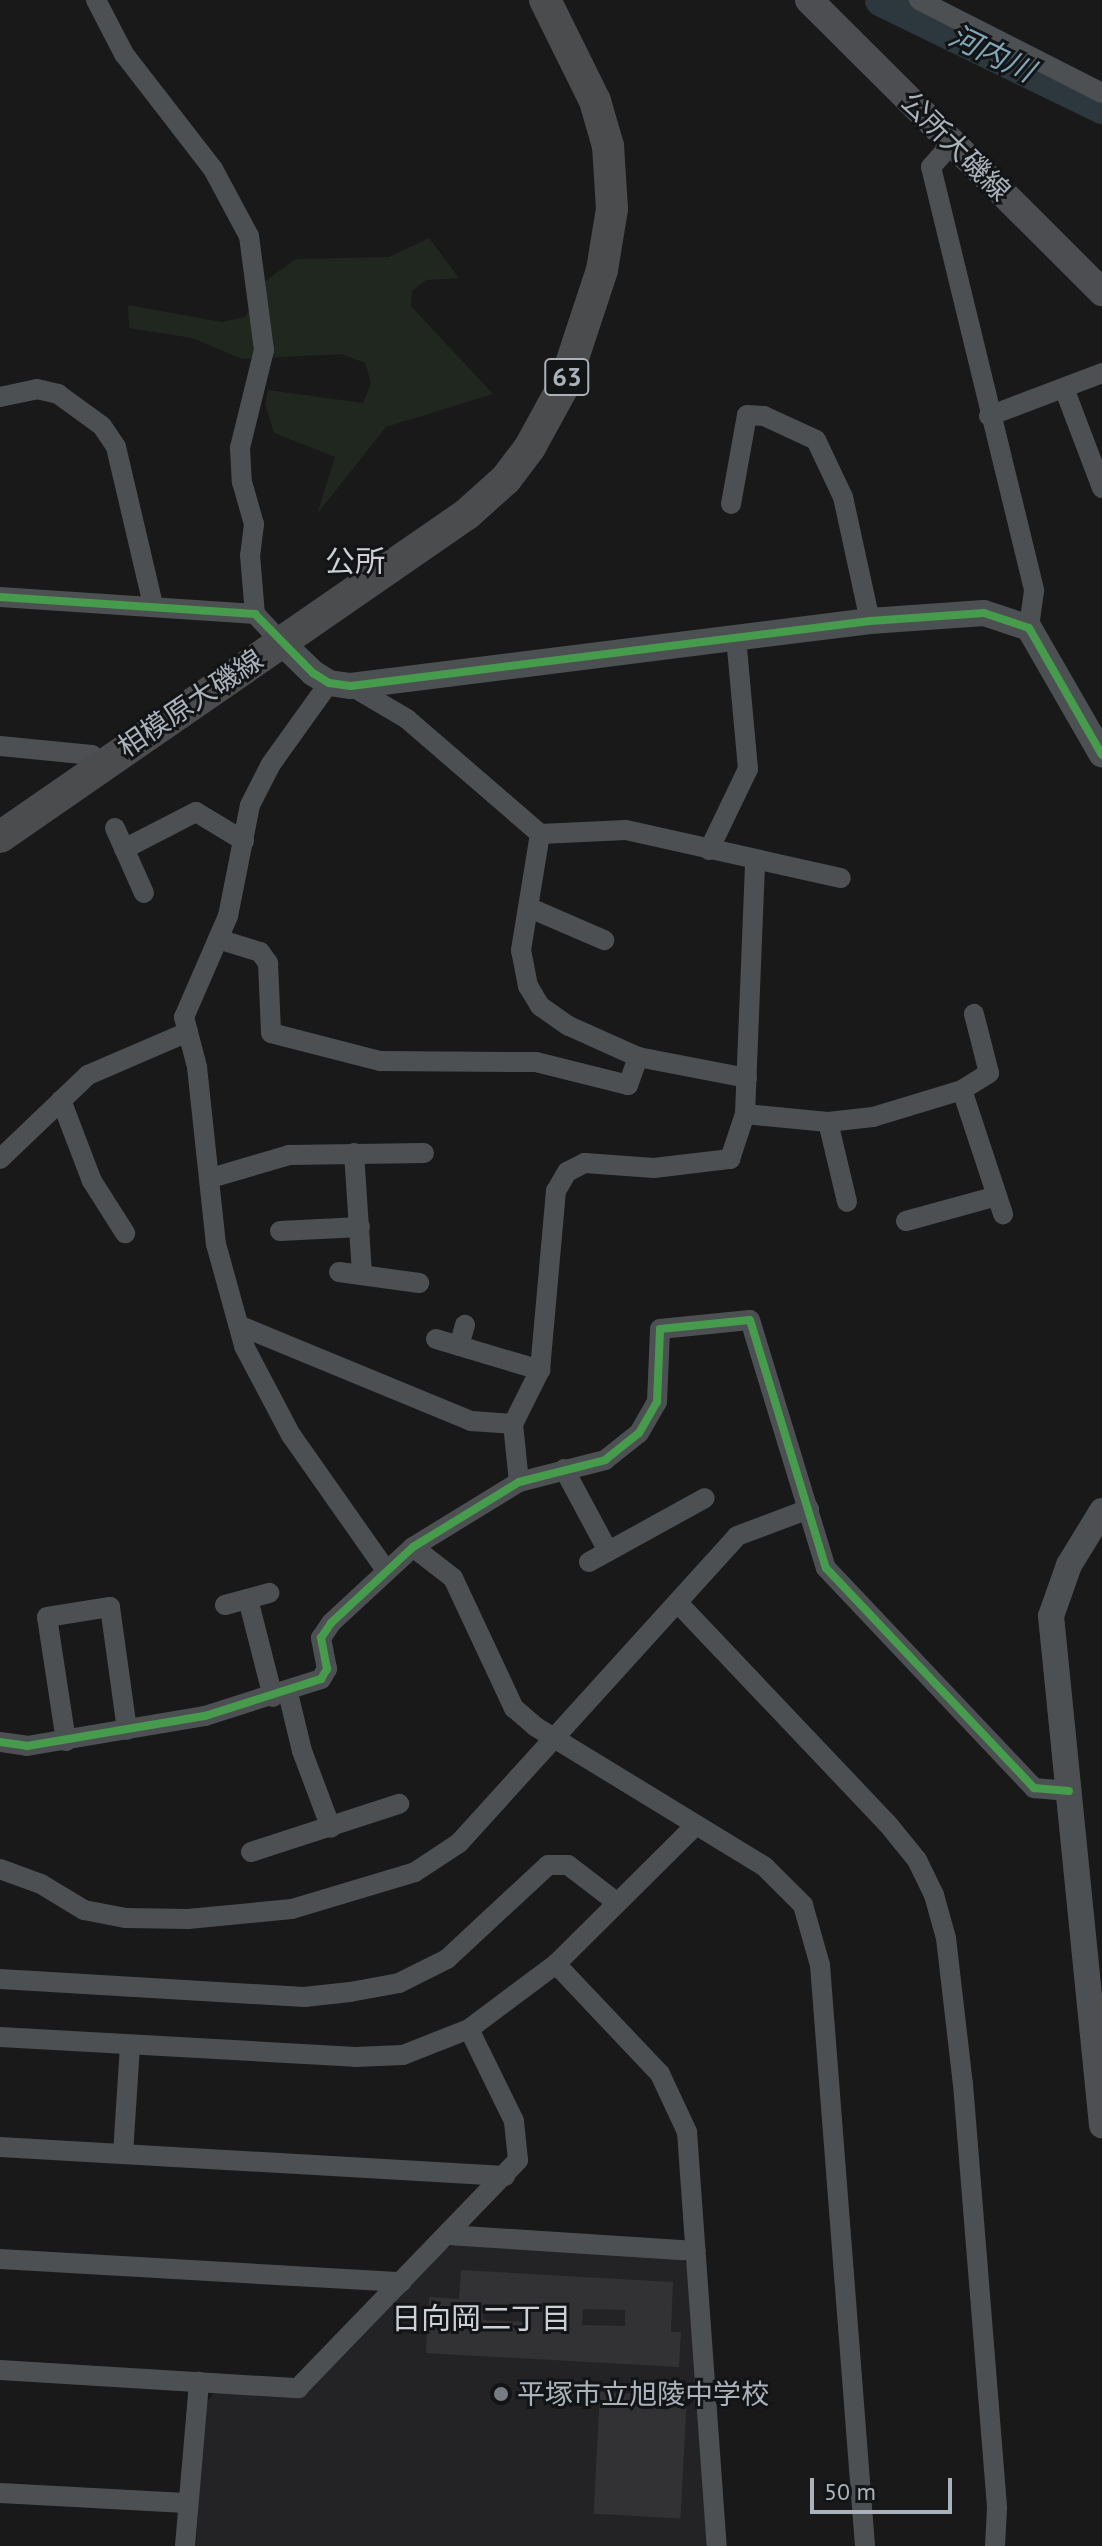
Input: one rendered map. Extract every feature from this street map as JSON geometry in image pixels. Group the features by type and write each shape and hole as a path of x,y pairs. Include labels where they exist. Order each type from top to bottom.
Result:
{"main road":[{"name":"相模原大磯線","path":"0,837 100,764 467,514 506,479 564,385 602,270 612,209 608,146 595,101 545,0"},
{"name":"公所大磯線","path":"809,0 1102,292"}],"street":[{"path":"96,0 124,54 213,169 249,236 264,350 240,448 242,482 254,524 250,555 255,614 281,642 340,684 407,719 540,834 626,830 841,878"},
{"path":"919,0 1102,93"},
{"path":"952,143 931,167 989,416 1034,591 1029,628 1102,755"},
{"path":"989,416 1102,373"},
{"path":"1064,388 1102,488"},
{"path":"0,397 37,389 58,394 102,426 116,447 153,605"},
{"path":"731,504 747,415 764,416 816,440 843,497 870,621"},
{"path":"0,597 255,614"},
{"path":"386,1570 291,1435 244,1346 243,1327 216,1244 211,1178 184,1017 218,939 244,841 250,805 271,764 340,684 870,621 984,613 1029,628"},
{"path":"709,850 748,769 736,637"},
{"path":"0,746 92,755 100,764"},
{"path":"124,849 196,812 244,841"},
{"path":"115,828 144,893"},
{"path":"540,834 521,950 528,986 540,1006 569,1026 638,1057 747,1078"},
{"path":"519,1482 513,1424 540,1370 556,1191 567,1172 585,1163 654,1168 730,1159 745,1114 755,861"},
{"path":"530,908 604,940"},
{"path":"218,939 260,952 268,963 271,1033 380,1061 536,1062 628,1085 638,1057"},
{"path":"745,1114 828,1122 873,1117 962,1090 989,1073 974,1014"},
{"path":"0,1159 61,1100 112,1062 188,1032"},
{"path":"906,1221 1000,1205 962,1090"},
{"path":"61,1100 92,1181 125,1233"},
{"path":"828,1122 847,1202"},
{"path":"354,1153 362,1273"},
{"path":"211,1178 289,1155 424,1153"},
{"path":"280,1231 360,1227"},
{"path":"339,1272 419,1283"},
{"path":"0,1742 27,1746 127,1730 280,1695 321,1679 327,1669 321,1638 386,1570 413,1547 519,1482 538,1481 564,1469 605,1460 639,1433 657,1402 660,1329 750,1320 826,1568 1034,1788 1069,1791"},
{"path":"459,1346 465,1325"},
{"path":"243,1327 471,1421 513,1424"},
{"path":"436,1339 540,1370"},
{"path":"564,1469 608,1551"},
{"path":"589,1562 705,1498"},
{"path":"0,1869 41,1884 84,1910 126,1918 188,1919 337,1900 415,1872 459,1843 737,1536 809,1509"},
{"path":"1102,1511 1069,1565 1051,1616 1102,2122"},
{"path":"413,1547 453,1578 514,1708 765,1867 803,1905 814,1933 826,2025 865,2546"},
{"path":"225,1605 269,1593"},
{"path":"248,1599 280,1695 331,1828"},
{"path":"678,1603 887,1823 917,1860 934,1895 946,1938 963,2084 997,2508 995,2546"},
{"path":"66,1741 47,1617 110,1607 127,1730"},
{"path":"251,1852 399,1804"},
{"path":"0,2037 387,2055 469,2029 556,1964 615,1901 696,1825"},
{"path":"0,1979 304,1997 350,1992 399,1983 447,1959 548,1865 568,1865 615,1901"},
{"path":"556,1964 660,2074 678,2103 691,2163 717,2546"},
{"path":"0,2370 298,2388 518,2160 514,2121 469,2029"},
{"path":"123,2154 130,2045"},
{"path":"0,2147 505,2176"},
{"path":"448,2235 695,2251"},
{"path":"0,2259 401,2282"},
{"path":"185,2546 186,2503 199,2382"},
{"path":"0,2493 186,2503"}],"shaded area":[{"path":"429,238 459,278 426,280 412,291 411,306 493,394 386,427 317,514 335,457 274,433 265,404 268,390 363,403 371,383 365,363 342,354 242,359 192,338 129,328 128,305 222,322 245,317 265,281 296,259 389,257"},
{"name":"平塚市立旭陵中学校","path":"458,2244 681,2259 689,2266 707,2546 196,2546 205,2404 214,2393 302,2395 444,2249"}],"building":[{"path":"461,2270 673,2282 671,2332 681,2332 679,2367 426,2353 429,2297 459,2299","holes":["484,2304 526,2305 526,2322 483,2320","583,2309 625,2310 625,2326 582,2325"]},
{"path":"600,2392 687,2397 680,2518 594,2514"}],"waterway":[{"name":"河内川","path":"882,0 1102,107"}],"cycle path":[{"path":"0,597 255,614 313,673 329,683 351,686 870,621 984,613 1029,628 1102,755"},
{"path":"0,1742 27,1746 205,1716 321,1679 327,1669 321,1638 331,1623 413,1547 519,1482 605,1460 639,1433 657,1402 660,1329 750,1320 826,1568 1034,1788 1069,1791"}],"place":[{"name":"平塚市立旭陵中学校","path":"501,2394"}],"district":[{"name":"公所","path":"355,561"},
{"name":"日向岡二丁目","path":"481,2318"}]}
